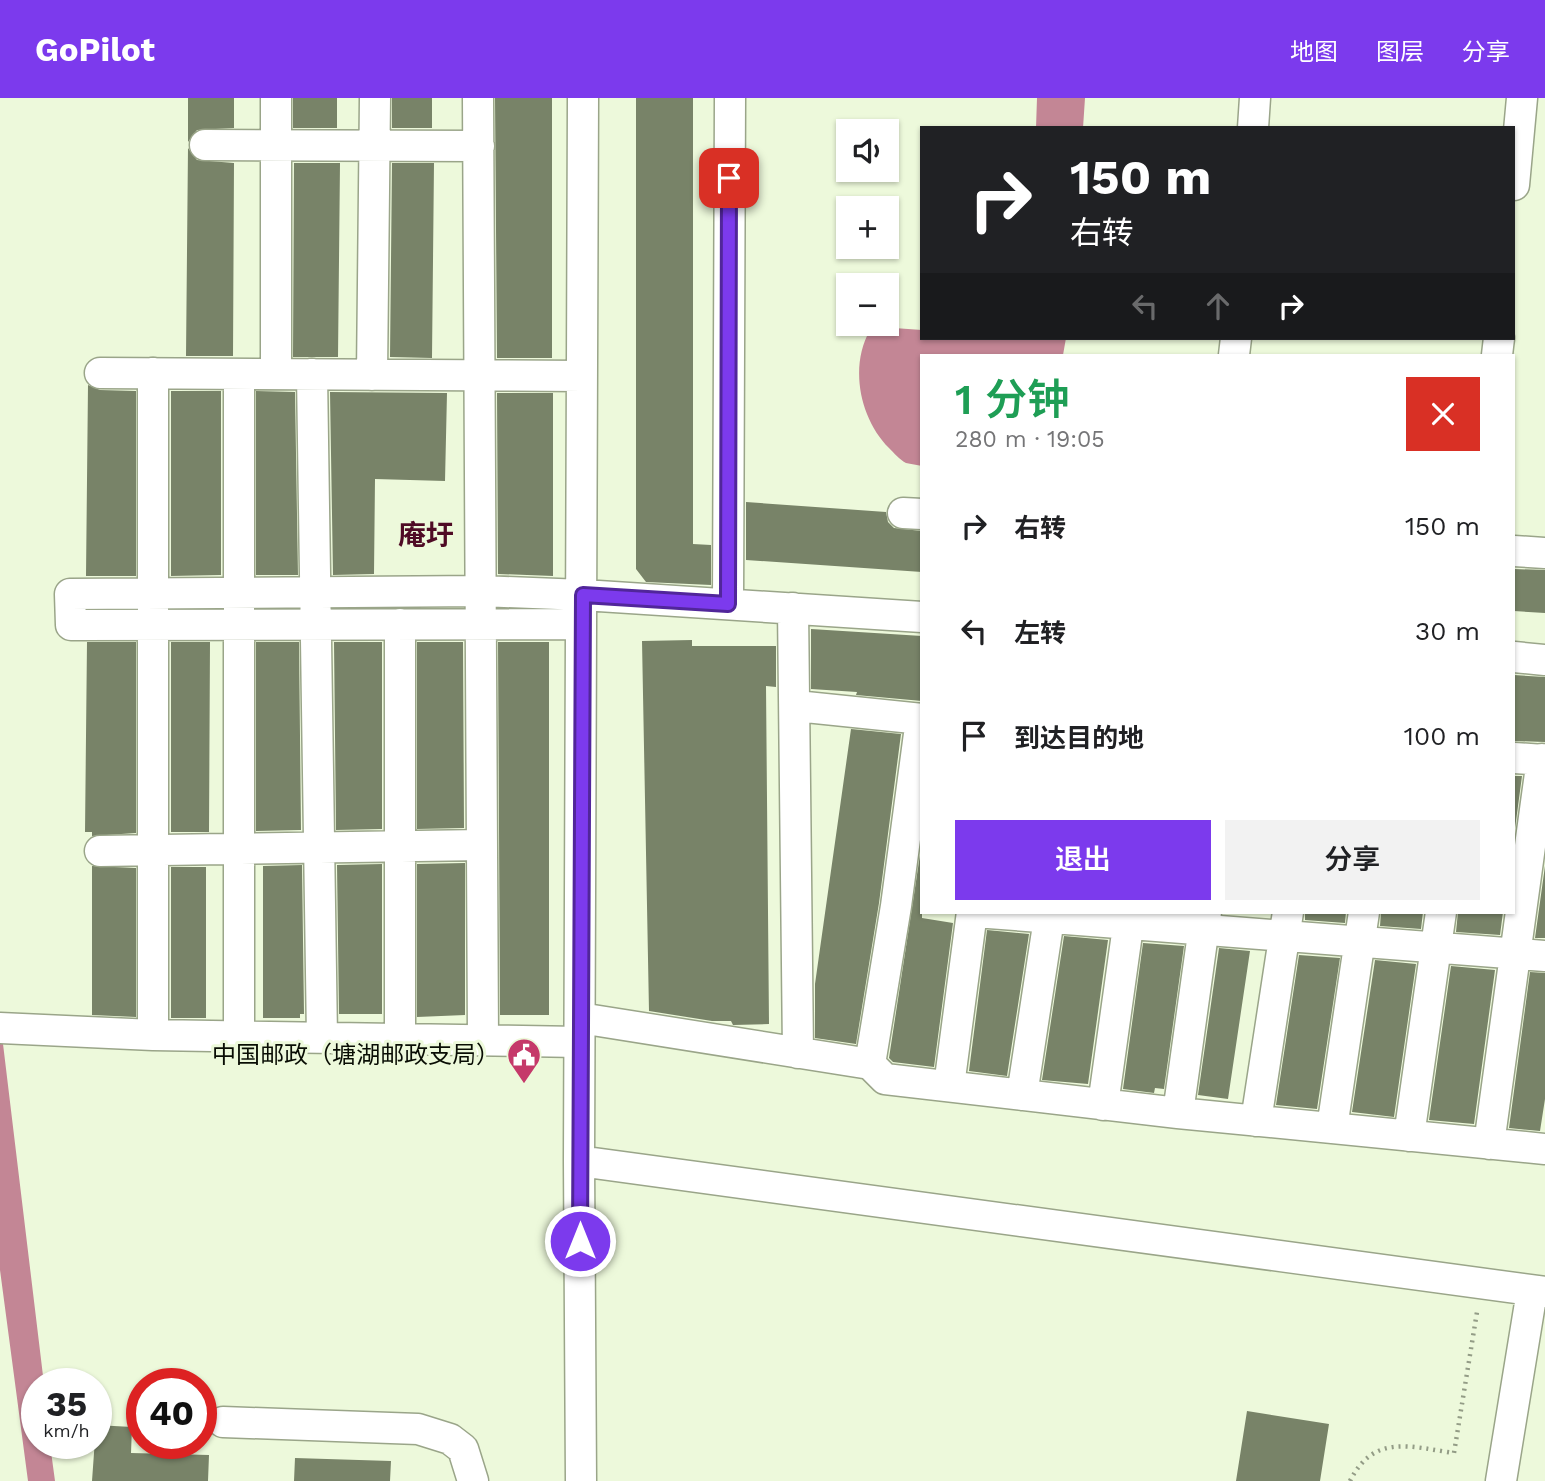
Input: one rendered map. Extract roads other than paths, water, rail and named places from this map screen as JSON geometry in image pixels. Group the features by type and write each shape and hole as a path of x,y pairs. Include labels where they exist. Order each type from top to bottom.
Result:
{"street":[{"path":"276,98 276,374"},
{"path":"373,375 375,98"},
{"path":"478,98 483,1040"},
{"path":"581,1481 579,1030 583,595 583,98"},
{"path":"728,604 730,98"},
{"path":"1253,126 1255,98"},
{"path":"1515,174 1522,98"},
{"path":"205,145 479,146"},
{"path":"100,373 582,376"},
{"path":"153,373 153,1035"},
{"path":"239,374 239,1037"},
{"path":"312,374 322,1038"},
{"path":"1515,551 1545,553"},
{"path":"582,624 71,625 70,594 481,591 920,617"},
{"path":"793,608 798,1053"},
{"path":"400,624 400,1039"},
{"path":"1515,657 1545,660"},
{"path":"796,706 920,719"},
{"path":"870,1064 909,907 920,748"},
{"path":"1489,1144 1515,953 1534,759"},
{"path":"100,851 482,845"},
{"path":"950,1086 973,914"},
{"path":"1024,914 1286,924 1359,941 1545,956"},
{"path":"1332,1128 1364,914"},
{"path":"1409,1136 1441,914"},
{"path":"1022,1095 1049,915"},
{"path":"1102,1105 1129,918"},
{"path":"1178,1113 1205,921"},
{"path":"1256,1121 1286,924"},
{"path":"0,1028 153,1035 483,1040 579,1030 798,1053 870,1064 886,1079 1102,1105 1545,1149"},
{"path":"579,1161 1539,1292 1501,1481"},
{"path":"223,1422 418,1429 450,1439 463,1449 473,1481"}],"place":[{"name":"中国邮政（塘湖邮政支局）","path":"524,1085"}],"district":[{"name":"庵圩","path":"426,535"}]}
